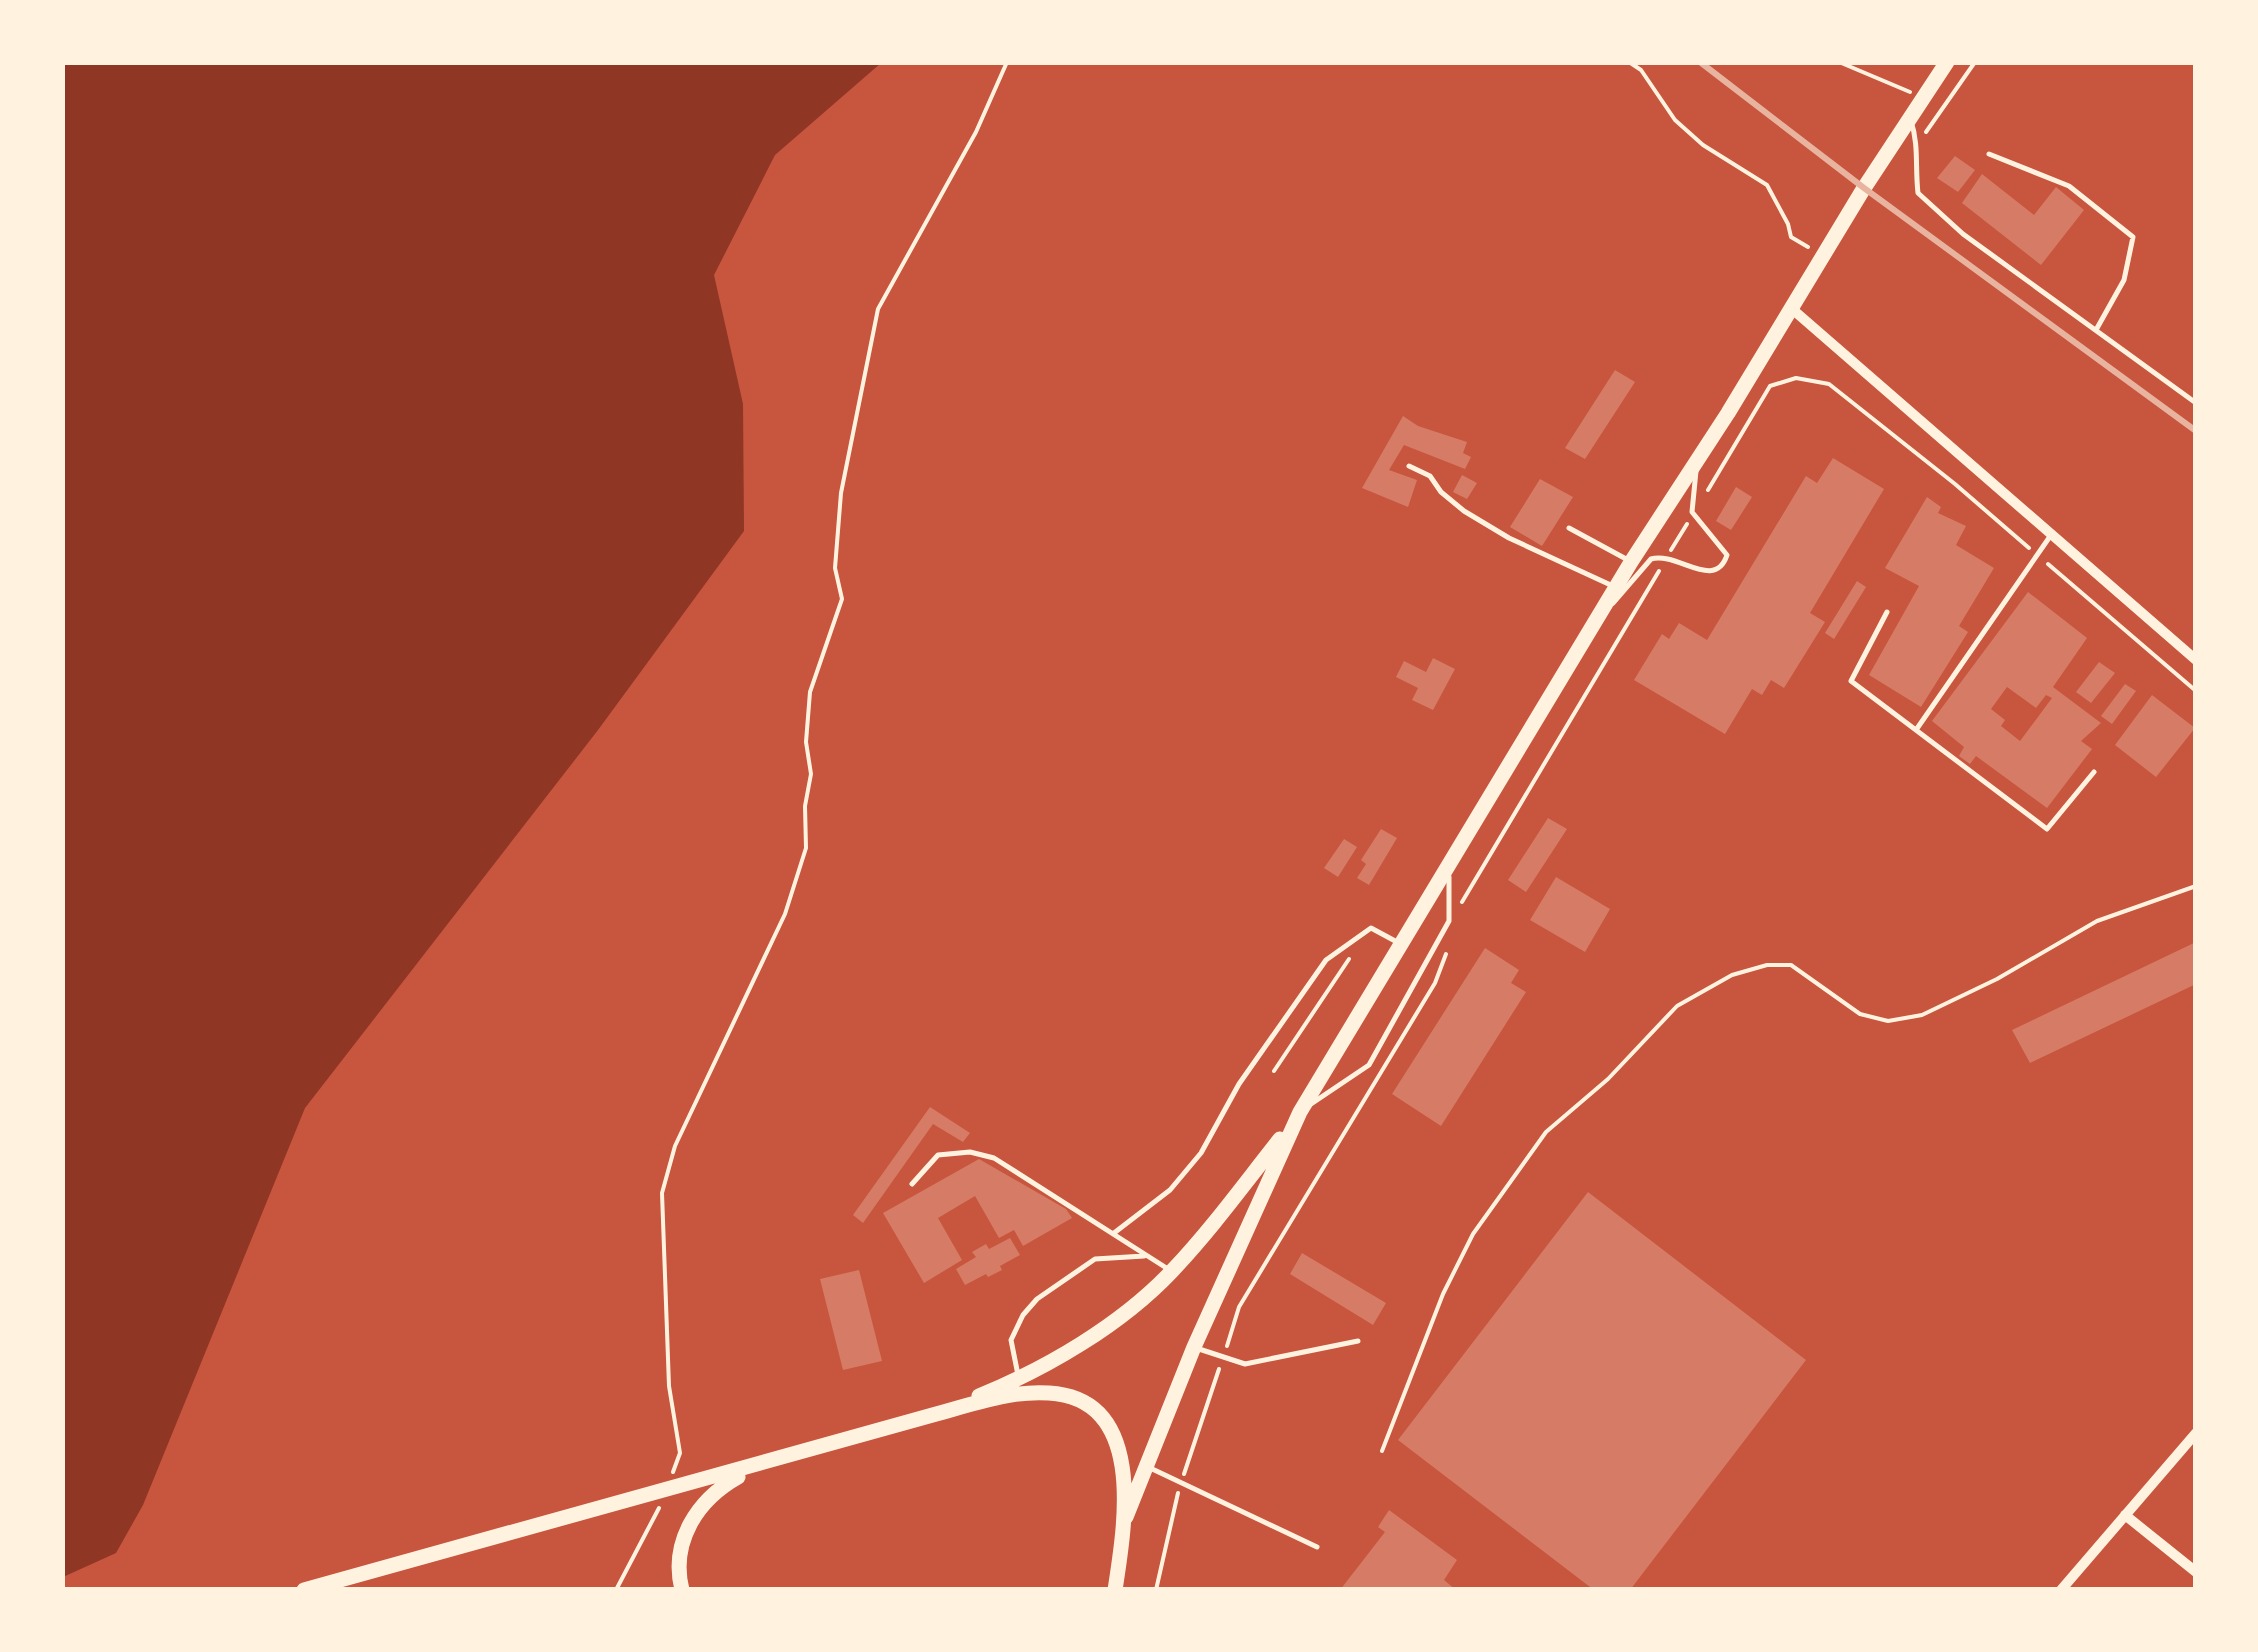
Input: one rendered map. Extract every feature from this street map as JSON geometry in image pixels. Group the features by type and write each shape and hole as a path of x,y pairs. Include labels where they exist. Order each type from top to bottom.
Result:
{"main road":[{"path":"1126,1516 1194,1347 1297,1117 1631,562 1948,62"},
{"path":"929,1416 1019,1378 1122,1314 1171,1272 1297,1117"},
{"path":"304,1590 929,1416 1008,1396 1048,1392 1071,1397 1091,1408 1120,1447 1126,1516 1116,1590"},
{"path":"682,1590 677,1570 679,1550 696,1512 734,1478 787,1455"}],"street":[{"path":"1791,308 2196,660"},
{"path":"2061,1590 2196,1433"},
{"path":"2124,1514 2196,1572"}],"lane":[{"path":"1910,118 1918,143 1918,194 1963,234 2196,403"},
{"path":"1989,154 2069,186 2132,236 2124,280 2096,330"},
{"path":"1599,614 1617,601 1651,559 1667,557 1703,572 1716,571 1724,565 1723,547 1693,515 1697,462"},
{"path":"1409,466 1430,476 1441,492 1464,511 1509,538 1616,587"},
{"path":"1569,528 1631,562"},
{"path":"1916,730 2052,534"},
{"path":"1887,612 1851,681 2048,829 2094,772"},
{"path":"1297,1117 1368,1065 1449,921 1449,860"},
{"path":"1114,1233 1170,1190 1201,1152 1239,1084 1326,960 1371,928 1400,943"},
{"path":"912,1184 938,1155 970,1152 994,1158 1171,1272"},
{"path":"1019,1378 1011,1340 1023,1315 1037,1299 1095,1260 1148,1256"},
{"path":"1194,1347 1246,1364 1358,1341"},
{"path":"1146,1466 1317,1548"}],"path":[{"path":"616,1590 680,1453 669,1386 665,1183 675,1146 785,914 806,848 804,806 811,774 806,742 810,692 842,600 835,568 841,493 878,309 976,132 1008,62"},
{"path":"1629,62 1640,70 1674,120 1702,145 1767,185 1788,224 1790,237 1822,256"},
{"path":"1840,62 1924,97"},
{"path":"1918,143 1974,62"},
{"path":"1459,910 1464,894 1770,386 1796,378 1829,384 1955,484 2196,691"},
{"path":"1382,1451 1444,1294 1473,1234 1546,1132 1608,1079 1677,1006 1732,975 1767,965 1791,965 1860,1014 1888,1021 1922,1015 1997,979 2097,921 2196,886"},
{"path":"1156,1590 1172,1511 1239,1308 1439,975 1449,942"},
{"path":"1274,1071 1348,960"}],"shaded area":[{"path":"63,62 881,63 775,155 714,275 743,404 744,531 598,730 305,1108 143,1505 116,1553 63,1577"}],"building":[{"path":"1955,156 1975,170 1958,192 1937,178"},
{"path":"1982,174 2034,215 2056,187 2084,210 2041,265 1962,203"},
{"path":"1615,370 1635,382 1585,459 1565,448"},
{"path":"1403,416 1418,426 1467,442 1463,453 1471,457 1465,469 1404,445 1389,470 1417,480 1408,507 1362,488"},
{"path":"1833,458 1884,489 1810,613 1825,622 1784,688 1771,680 1762,695 1752,689 1725,734 1634,680 1662,634 1669,639 1679,623 1707,640 1806,476 1817,483"},
{"path":"1462,475 1477,483 1467,499 1453,492"},
{"path":"1540,479 1573,497 1542,546 1510,527"},
{"path":"1736,487 1752,497 1731,530 1716,521"},
{"path":"1927,497 1941,507 1938,513 1966,526 1956,545 1994,568 1959,626 1968,632 1921,707 1869,675 1919,586 1885,568"},
{"path":"1857,581 1866,587 1834,639 1825,633"},
{"path":"2028,592 2087,638 2053,687 2101,723 2081,741 2092,749 2047,808 1976,756 1970,764 1959,756 1964,747 1932,721","holes":["2007,687 2036,708 2046,695 2052,698 2020,741 2001,726 2005,720 1991,709"]},
{"path":"1433,658 1455,669 1433,710 1412,700 1418,688 1396,677 1404,661 1426,672"},
{"path":"2099,662 2115,673 2091,703 2076,692"},
{"path":"2125,684 2136,691 2112,724 2101,716"},
{"path":"2152,695 2195,728 2156,777 2115,745"},
{"path":"1548,818 1567,829 1526,892 1508,880"},
{"path":"1381,829 1397,838 1369,885 1357,878 1366,864 1361,860"},
{"path":"1344,839 1357,847 1338,877 1324,868"},
{"path":"1556,877 1610,909 1585,952 1530,920"},
{"path":"2196,942 2196,984 2030,1063 2012,1030"},
{"path":"1485,948 1519,970 1511,983 1526,992 1441,1126 1392,1094"},
{"path":"930,1107 970,1133 963,1142 933,1124 863,1223 853,1215"},
{"path":"979,1159 1066,1209 1072,1218 1023,1246 1014,1230 999,1238 975,1196 938,1218 962,1260 924,1283 883,1213"},
{"path":"1588,1192 1806,1360 1630,1590 1594,1590 1398,1440"},
{"path":"1010,1238 1020,1255 1000,1266 1002,1270 965,1285 956,1269 976,1257 972,1252 986,1244 989,1249"},
{"path":"1302,1253 1386,1303 1373,1325 1290,1274"},
{"path":"859,1270 882,1361 843,1370 820,1279"},
{"path":"1389,1510 1457,1560 1444,1580 1456,1590 1340,1590 1385,1532 1378,1527"}],"railway":[{"path":"1700,62 1864,188 2196,431"}]}
